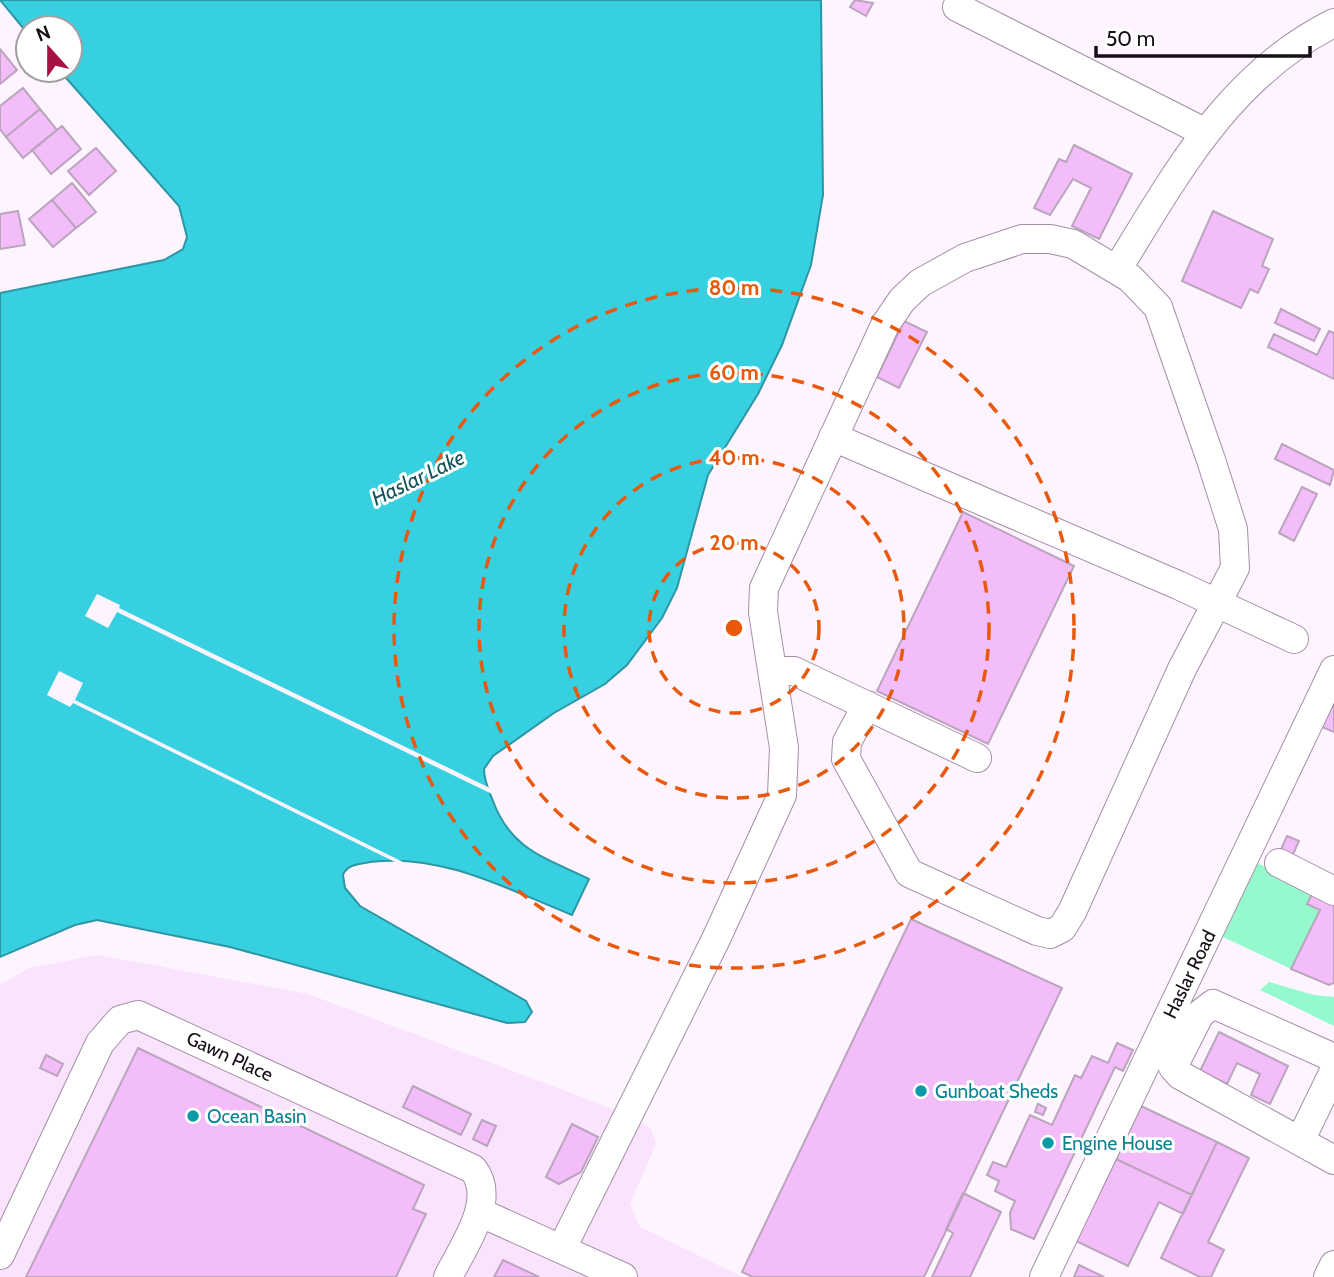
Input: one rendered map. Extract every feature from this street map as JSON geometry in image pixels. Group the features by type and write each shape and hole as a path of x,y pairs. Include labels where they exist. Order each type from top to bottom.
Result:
{"street":[{"path":"957,7 1204,132"},
{"path":"1118,268 1204,132 1260,75 1296,46 1334,23"},
{"path":"562,1248 716,939 782,795 785,760 763,611 764,587 894,311 908,293 935,272 982,251 1034,238 1073,244 1118,268 1141,286 1162,314 1233,529 1235,568 1182,669 1072,912 1062,928 1050,934 1037,931 921,881 904,867 846,759 847,742 867,705"},
{"path":"833,437 1294,639"},
{"path":"773,671 790,669 977,758"},
{"name":"Haslar Road","path":"1044,1277 1334,670"},
{"path":"1279,863 1334,891"},
{"path":"1334,1058 1213,1004 1202,1010 1175,1058 1173,1067 1180,1075 1334,1160"},
{"name":"Gawn Place","path":"0,1255 100,1043 112,1026 134,1015 148,1018 469,1167 477,1175 481,1189 479,1212 448,1277"},
{"path":"1300,1141 1334,1071"},
{"path":"479,1212 623,1277"},
{"path":"1328,1277 1334,1265"}],"shaded area":[{"path":"98,955 308,994 616,1110 651,1128 656,1144 630,1204 640,1227 743,1277 0,1277 0,985 29,968"}],"green space":[{"path":"1257,863 1314,890 1320,910 1291,969 1223,937"},
{"path":"1269,982 1314,995 1334,997 1334,1026 1260,990"}],"water":[{"name":"Haslar Lake","path":"0,0 821,0 823,195 811,265 782,345 758,394 708,475 677,588 662,618 627,665 605,684 554,713 493,756 484,769 486,782 501,818 520,842 544,858 589,879 572,915 474,875 423,863 370,862 351,867 343,875 345,888 360,906 526,1001 532,1012 525,1022 507,1023 230,947 97,920 75,925 0,957 0,293 164,260 183,249 187,237 179,206 71,84 84,84 84,14 14,14 14,17"}],"pier":[{"path":"97,594 120,605 119,608 492,789 494,795 117,612 108,628 85,616"},
{"path":"59,671 83,683 75,700 405,863 397,863 73,703 70,707 47,695"}],"building":[{"path":"855,0 873,3 866,16 850,7"},
{"path":"0,49 14,66 14,72 0,84"},
{"path":"23,88 40,109 6,137 0,129 0,106"},
{"path":"40,109 57,130 23,158 6,137"},
{"path":"62,126 81,149 51,174 32,150"},
{"path":"1074,145 1132,174 1099,239 1072,226 1091,188 1073,179 1050,215 1034,208 1059,159 1066,162"},
{"path":"96,148 116,171 89,195 68,171"},
{"path":"72,183 96,212 76,228 52,200"},
{"path":"52,200 76,228 53,247 29,219"},
{"path":"18,211 25,245 0,249 0,214"},
{"path":"1213,211 1273,239 1262,266 1269,269 1258,293 1250,289 1241,308 1182,281"},
{"path":"1281,309 1320,329 1314,341 1275,323"},
{"path":"904,321 927,332 899,388 877,377"},
{"path":"1329,331 1334,333 1334,379 1268,347 1274,334 1317,355"},
{"path":"1282,444 1334,470 1330,485 1275,459"},
{"path":"1302,487 1317,494 1294,541 1279,533"},
{"path":"963,512 1074,566 988,744 877,691"},
{"path":"1334,701 1334,732 1322,727"},
{"path":"1287,836 1299,841 1290,861 1278,856"},
{"path":"1314,890 1334,900 1334,983 1329,985 1291,969 1320,910 1307,904"},
{"name":"Gunboat Sheds","path":"911,919 1062,988 924,1277 753,1277 742,1272"},
{"path":"1219,1032 1288,1066 1270,1104 1251,1095 1260,1074 1237,1063 1227,1084 1200,1071"},
{"name":"Engine House","path":"1117,1043 1133,1050 1123,1071 1115,1067 1034,1239 1011,1229 1010,1213 1015,1201 995,1191 999,1181 987,1175 993,1162 1006,1167 1030,1115 1052,1125 1075,1075 1081,1078 1092,1056 1108,1063"},
{"name":"Ocean Basin","path":"138,1048 424,1185 413,1209 426,1214 396,1277 26,1277"},
{"path":"46,1055 63,1064 57,1076 40,1068"},
{"path":"413,1086 471,1114 461,1135 403,1107"},
{"path":"1038,1104 1046,1108 1043,1115 1035,1112"},
{"path":"1141,1106 1217,1142 1192,1195 1116,1159"},
{"path":"482,1120 496,1126 487,1146 473,1139"},
{"path":"572,1124 598,1137 581,1172 559,1184 546,1177"},
{"path":"1217,1142 1249,1158 1208,1242 1224,1250 1211,1277 1200,1277 1161,1258"},
{"path":"1116,1159 1192,1195 1183,1214 1159,1202 1128,1266 1076,1241"},
{"path":"963,1193 1001,1212 970,1277 932,1277 953,1233 946,1229"},
{"path":"503,1260 539,1277 494,1277"},
{"path":"1079,1265 1104,1277 1074,1277"}],"place":[{"name":"Gunboat Sheds","path":"921,1091"},
{"name":"Ocean Basin","path":"193,1116"},
{"name":"Engine House","path":"1048,1143"}]}
